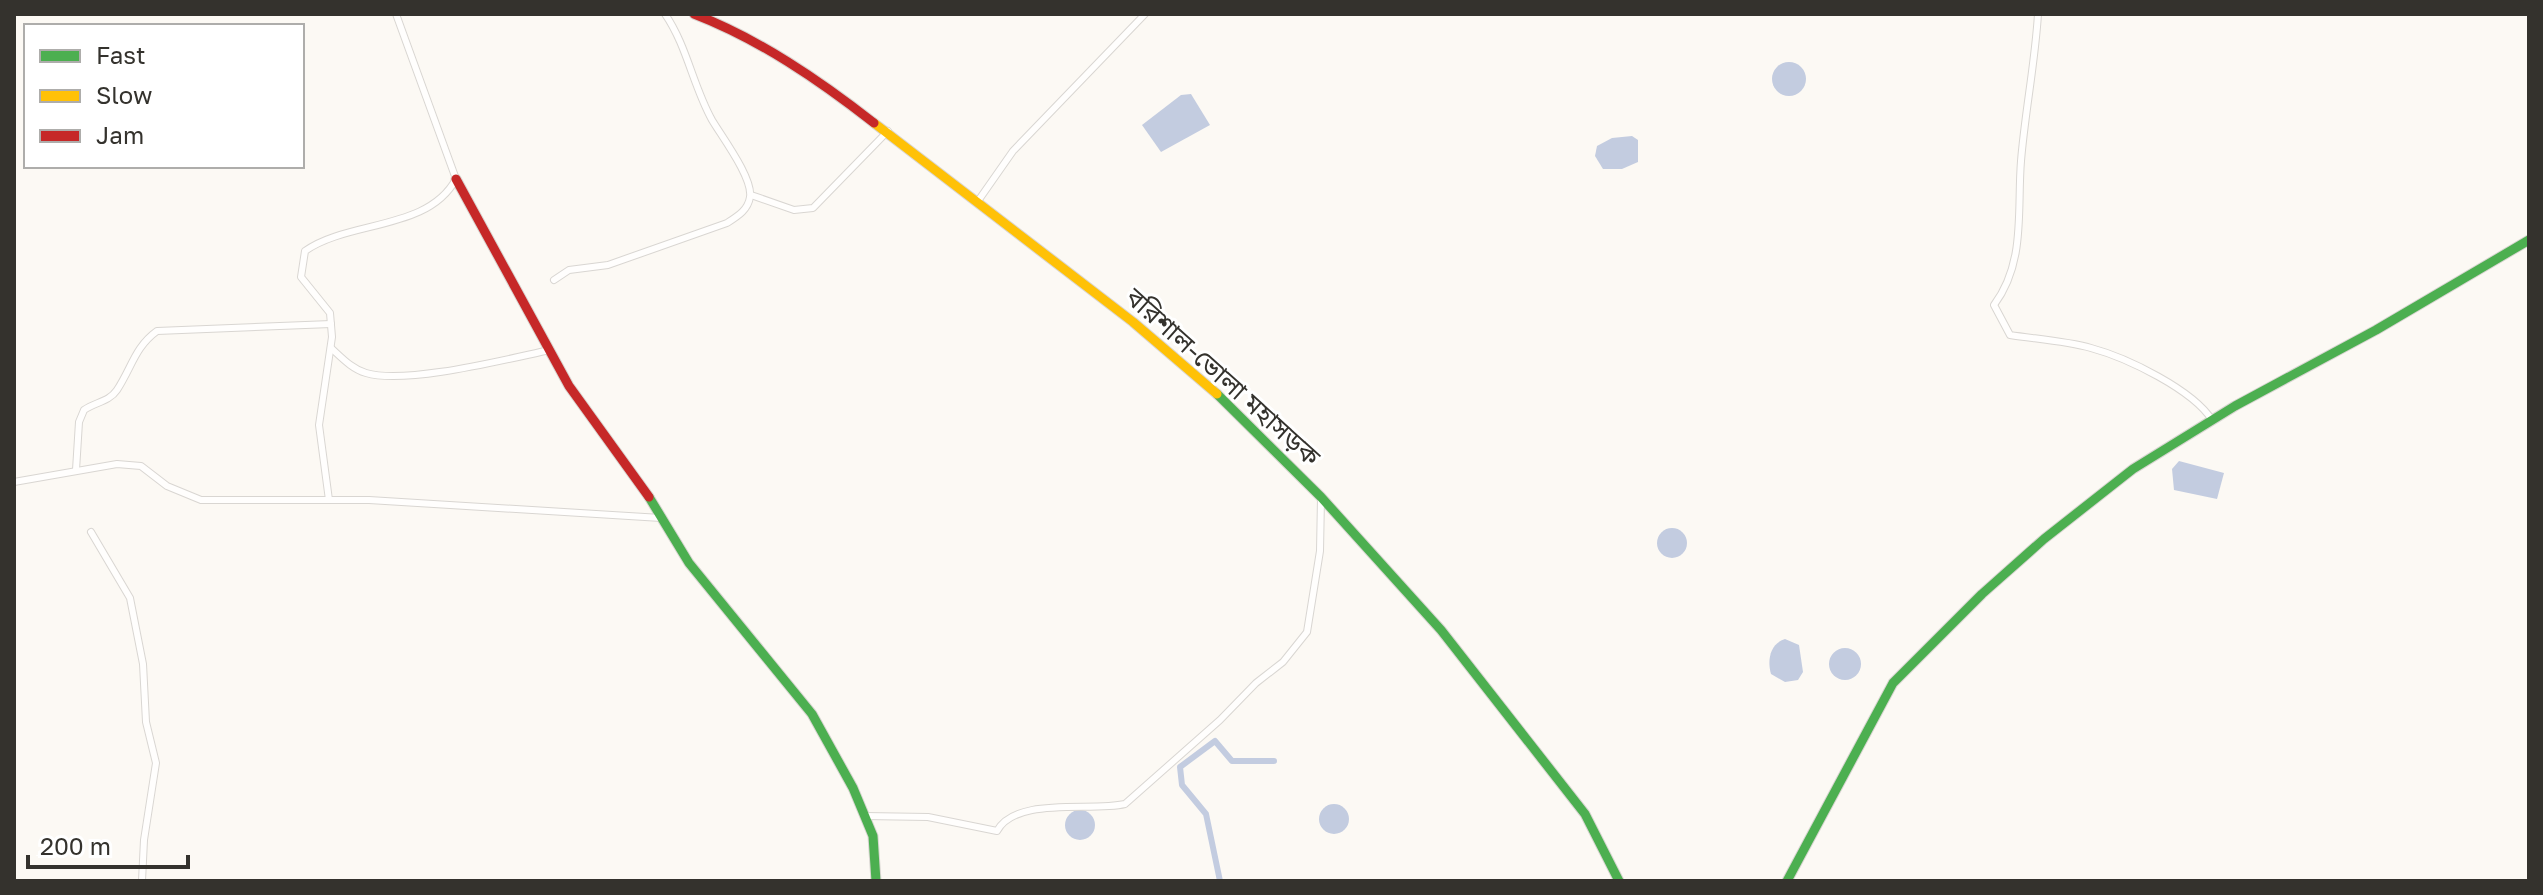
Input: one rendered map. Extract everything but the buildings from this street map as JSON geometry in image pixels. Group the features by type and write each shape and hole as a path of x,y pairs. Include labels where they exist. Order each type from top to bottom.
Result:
{"main road":[{"name":"বরিশাল-ভোলা মহাসড়ক","path":"694,14 728,27 804,73 888,131 1227,403 1321,497 1441,630 1585,814 1619,881"},
{"path":"456,179 569,386 689,563 812,714 873,836 876,881"},
{"path":"1787,881 1893,683 1982,594 2089,500 2212,420 2529,240"}],"street":[{"path":"329,500 319,425 331,348 330,313 301,277 305,251 325,238 412,215 447,195 456,179 396,14"},
{"path":"554,280 569,270 608,265 727,223 744,212 751,195 746,178 703,104 675,28 665,14"},
{"path":"978,201 1013,151 1145,14"},
{"path":"2038,14 2021,165 2021,227 2008,276 1994,305 1998,318 2010,335 2090,347 2135,366 2187,394 2212,420"},
{"path":"751,195 794,210 813,208 888,131"},
{"path":"76,470 79,422 84,410 103,403 116,391 140,344 157,331 331,324"},
{"path":"331,348 349,364 371,375 425,372 550,350"},
{"path":"14,482 117,464 141,466 167,486 201,500 369,500 661,518"},
{"path":"865,816 928,817 997,831 1002,822 1014,815 1065,806 1111,807 1125,804 1220,720 1256,683 1283,662 1307,632 1320,551 1321,497"},
{"path":"91,532 130,598 143,664 146,722 156,763 144,840 142,881"}],"water":[{"path":"1789,62 1801,67 1806,79 1801,91 1789,96 1777,91 1772,79 1777,67"},
{"path":"1191,94 1210,125 1161,152 1142,125 1181,95"},
{"path":"1632,136 1638,140 1638,162 1622,169 1603,169 1595,156 1597,146 1612,138"},
{"path":"2179,461 2224,473 2217,499 2174,490 2172,469"},
{"path":"1672,528 1683,532 1687,543 1683,554 1672,558 1661,554 1657,543 1661,532"},
{"path":"1785,639 1799,645 1803,672 1798,680 1785,682 1771,674 1771,653"},
{"path":"1845,648 1856,653 1861,664 1856,675 1845,680 1834,675 1829,664 1834,653"},
{"path":"1334,804 1340,805 1348,813 1348,825 1340,833 1334,834 1328,833 1320,825 1319,819 1320,813 1328,805"},
{"path":"1080,810 1090,815 1095,825 1090,835 1080,840 1070,835 1065,825 1070,815"}],"waterway":[{"path":"1220,881 1206,814 1182,785 1180,767 1215,741 1232,761 1274,761"}],"traffic: fast":[{"path":"1787,881 1893,683 1982,594 2044,539 2133,469 2235,406 2376,330 2529,240"},
{"path":"1217,394 1321,497 1441,630 1585,814 1619,881"},
{"path":"649,497 689,563 812,714 853,788 873,836 876,881"}],"traffic: slow":[{"path":"874,123 1133,322 1217,394"}],"traffic: jam":[{"path":"694,14 788,62 874,123"},
{"path":"456,179 569,386 649,497"}]}
